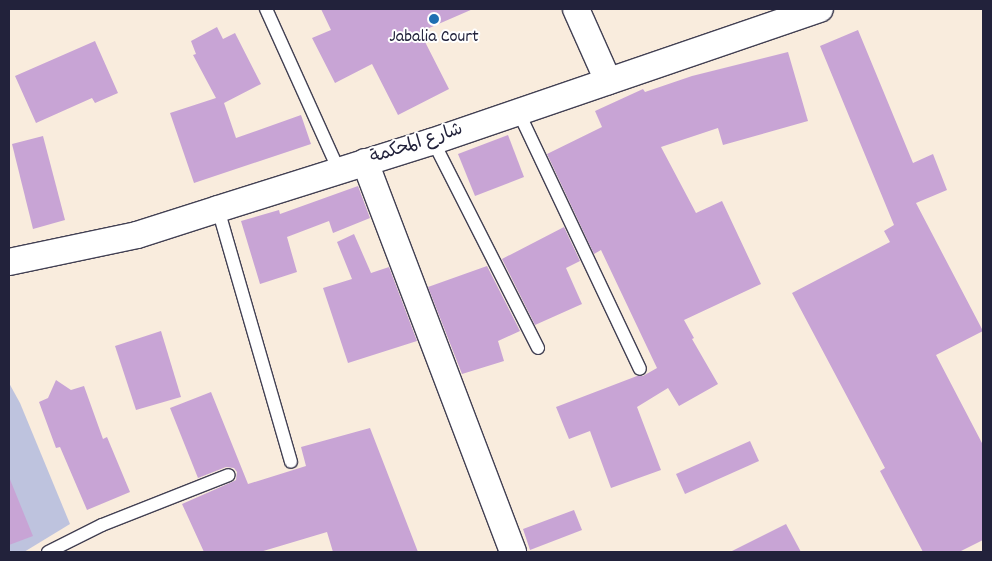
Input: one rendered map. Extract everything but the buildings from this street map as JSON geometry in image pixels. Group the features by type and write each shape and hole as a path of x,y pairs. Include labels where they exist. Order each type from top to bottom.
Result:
{"street":[{"path":"576,9 608,81"},
{"name":"شارع المحكمة","path":"9,262 137,235 433,141 820,9"},
{"path":"365,162 513,552"}],"lane":[{"path":"266,9 340,170"},
{"path":"518,111 640,369"},
{"path":"433,141 538,348"},
{"path":"218,209 291,462"},
{"path":"48,552 102,525 229,474"}],"shaded area":[{"path":"9,383 20,403 70,524 24,552 9,552"}],"place":[{"name":"Jabalia Court","path":"434,19"}]}
